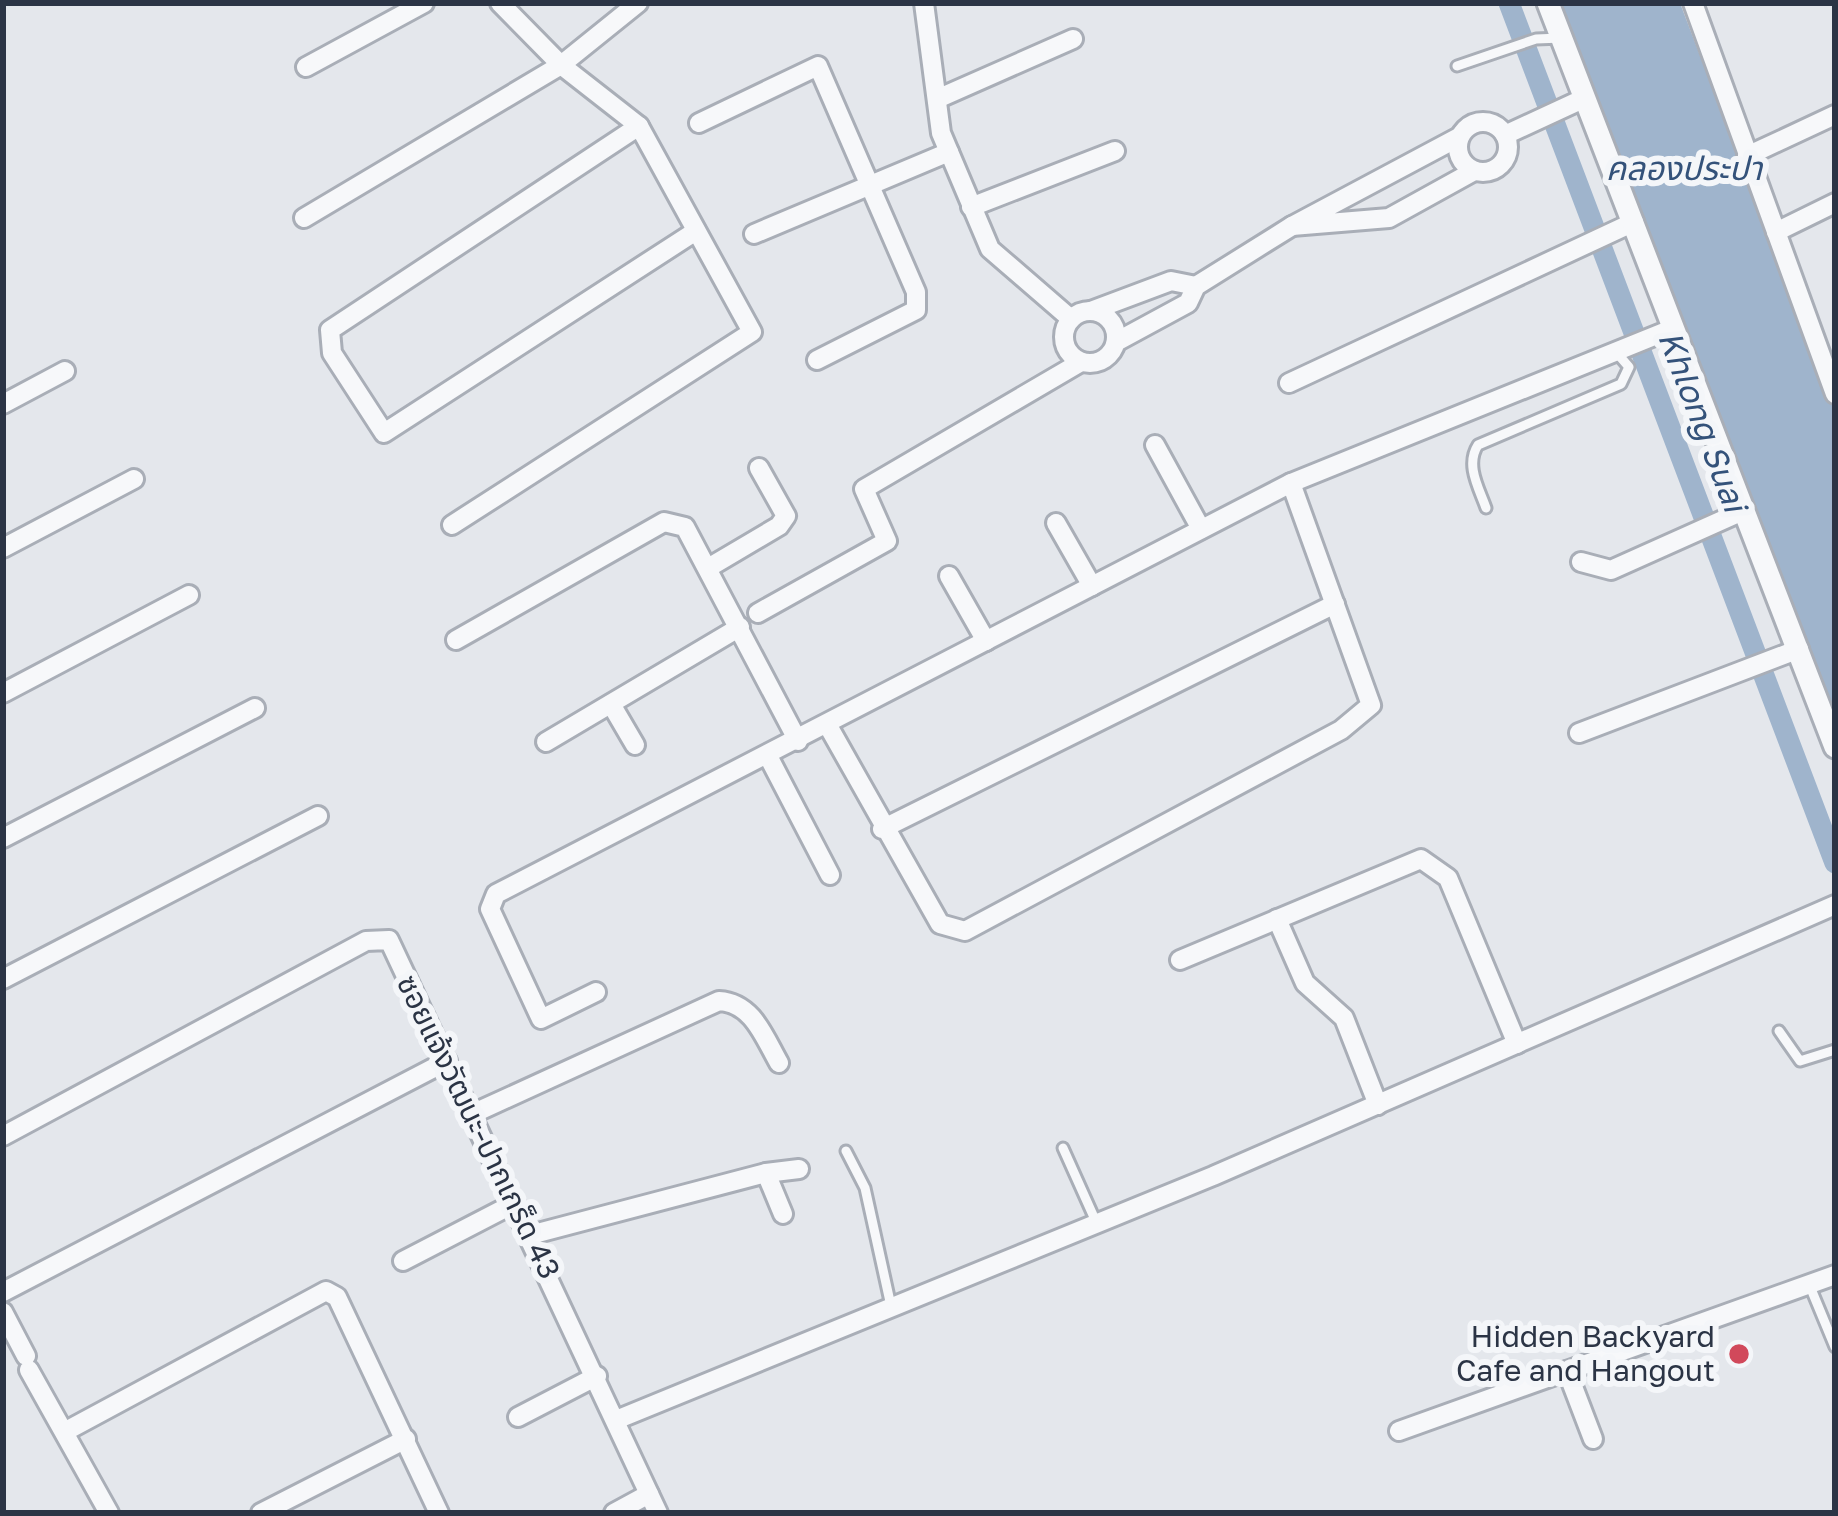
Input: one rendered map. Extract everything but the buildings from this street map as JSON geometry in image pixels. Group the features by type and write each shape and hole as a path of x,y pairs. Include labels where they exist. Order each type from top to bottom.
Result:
{"street":[{"path":"306,67 424,3"},
{"path":"452,525 752,332 639,127 561,65 500,3"},
{"path":"304,218 561,65 638,3"},
{"path":"924,3 949,152 971,207 991,249 1071,319"},
{"path":"1548,3 1562,38 1576,102 1788,652 1835,746"},
{"path":"1693,3 1835,394"},
{"path":"937,99 1073,39"},
{"path":"699,122 818,66 916,292 916,310 817,360"},
{"path":"1505,135 1576,102"},
{"path":"1747,156 1835,115"},
{"path":"758,613 887,541 863,489 1081,362 1099,362 1116,342 1188,304 1196,286 1292,226 1480,122 1496,125 1505,135 1504,161 1491,171 1474,171 1389,218 1292,226"},
{"path":"639,127 331,330 332,353 384,433 696,231"},
{"path":"1459,137 1458,154 1474,171"},
{"path":"971,207 1115,151"},
{"path":"754,234 949,152"},
{"path":"1776,232 1835,202"},
{"path":"1289,382 1624,226"},
{"path":"1071,319 1171,281 1196,286"},
{"path":"1091,311 1113,324 1116,342"},
{"path":"1071,319 1064,343 1081,362"},
{"path":"596,992 542,1019 490,909 496,894 1291,482 1665,332"},
{"path":"3,404 65,371"},
{"path":"1155,445 1201,530"},
{"path":"708,568 778,526 786,516 759,468"},
{"path":"3,548 134,479"},
{"path":"827,724 882,830 940,924 965,931 1363,716 1371,705 1291,482"},
{"path":"1581,562 1611,570 1736,514"},
{"path":"456,640 664,522 685,527 798,741"},
{"path":"1056,523 1092,586"},
{"path":"949,576 986,641"},
{"path":"3,693 189,595"},
{"path":"882,830 1335,604"},
{"path":"546,742 740,627"},
{"path":"1579,733 1788,652"},
{"path":"611,704 635,745"},
{"path":"3,838 255,708"},
{"path":"768,756 830,875"},
{"path":"3,979 317,816"},
{"path":"1180,960 1412,860 1436,866 1448,878 1517,1043"},
{"path":"616,1420 1097,1224 1835,905"},
{"path":"1277,919 1305,983 1344,1018 1378,1105"},
{"name":"ซอยแจ้งวัฒนะ-ปากเกร็ด 43","path":"3,1136 366,941 388,940 654,1504"},
{"path":"472,1114 719,1001 735,1002 754,1019 779,1063"},
{"path":"3,1292 447,1061"},
{"path":"530,1235 766,1173 799,1169"},
{"path":"766,1173 784,1214"},
{"path":"403,1261 515,1203"},
{"path":"1399,1431 1835,1275"},
{"path":"66,1431 326,1291 337,1297 439,1513"},
{"path":"3,1312 109,1513"},
{"path":"1568,1371 1593,1438"},
{"path":"518,1417 597,1376"},
{"path":"261,1513 406,1439"},
{"path":"614,1513 654,1504"}],"lane":[{"path":"1457,66 1536,39 1562,38"},
{"path":"1486,508 1473,471 1471,455 1478,445 1621,384 1628,379 1629,367 1618,351"},
{"path":"1779,1031 1800,1061 1835,1050"},
{"path":"1064,1148 1097,1224"},
{"path":"846,1151 865,1188 891,1306"},
{"path":"1809,1284 1835,1347"}],"water":[{"name":"คลองประปา","path":"1561,3 1680,3 1835,411 1835,717"}],"waterway":[{"name":"Khlong Suai","path":"1509,3 1835,863"}],"place":[{"name":"Hidden Backyard Cafe and Hangout","path":"1739,1354"}]}
